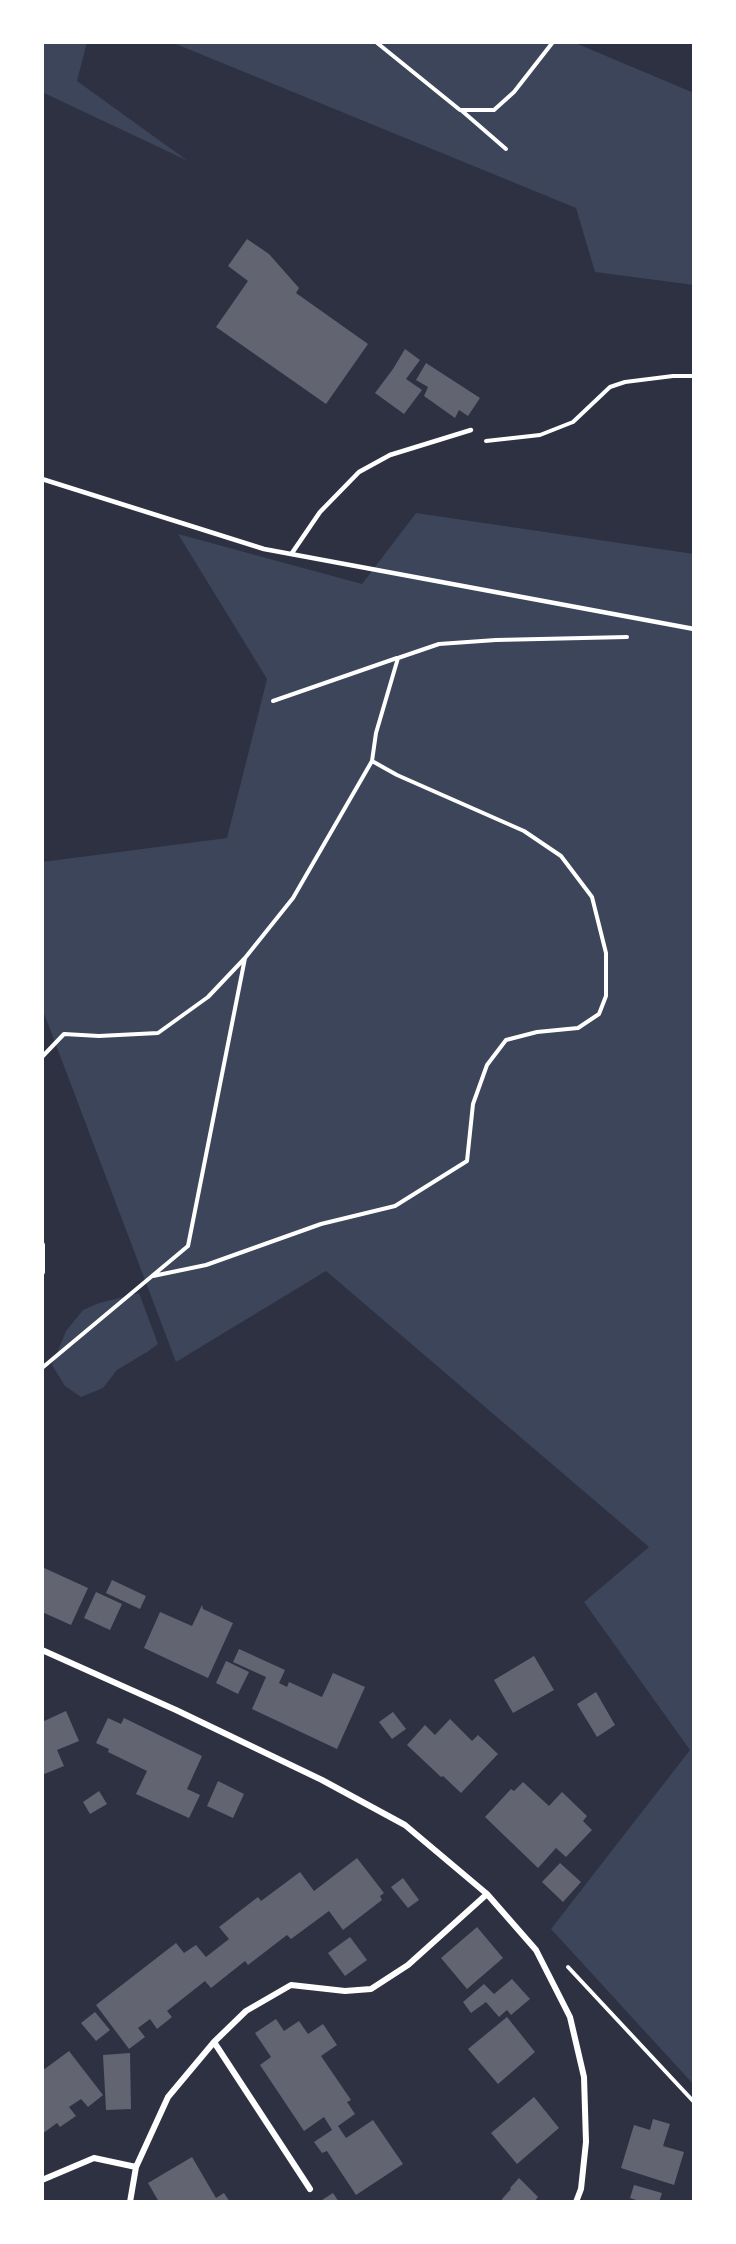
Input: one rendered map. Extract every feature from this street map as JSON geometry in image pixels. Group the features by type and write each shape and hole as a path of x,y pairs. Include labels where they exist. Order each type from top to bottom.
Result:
{"street":[{"path":"42,1245 42,1272"},
{"path":"42,1650 176,1710 384,1813 405,1825 488,1894 536,1950 570,2017 585,2077 586,2142 581,2189 576,2202"},
{"path":"130,2202 136,2167 168,2097 214,2042 246,2011 291,1984 345,1991 371,1989 408,1965 488,1894"},
{"path":"214,2042 310,2189"},
{"path":"42,2180 94,2158 136,2167"}],"lane":[{"path":"292,553 320,512 359,472 390,455 471,430"},
{"path":"42,479 264,549 694,629"}],"path":[{"path":"376,42 506,149"},
{"path":"460,110 494,110 514,92 553,42"},
{"path":"471,430 486,441 540,435 573,423 610,387 625,382 694,376"},
{"path":"273,701 439,644 496,640 638,637"},
{"path":"42,1057 64,1034 99,1036 158,1033 208,997 245,958 293,898 372,761 376,733 398,658"},
{"path":"153,1276 206,1265 321,1224 395,1206 467,1161 473,1104 487,1065 506,1040 537,1032 578,1028 599,1014 606,996 606,953 592,897 561,856 524,831 397,775 372,761"},
{"path":"42,1368 188,1246 245,958"},
{"path":"536,1950 562,1960 694,2102"}],"shaded area":[{"path":"42,42 87,42 77,81 188,161 42,92"},
{"path":"171,42 573,42 694,93 694,285 595,272 576,208"},
{"path":"416,513 694,554 694,2085 551,1929 690,1750 584,1602 649,1547 326,1271 176,1362 42,1008 42,862 227,838 267,679 178,534 362,584"},
{"path":"139,1293 158,1344 117,1370 103,1388 81,1397 65,1386 52,1365 66,1331 83,1310 99,1303"}],"building":[{"path":"247,239 269,254 299,288 296,293 368,344 326,404 216,327 248,281 228,266"},
{"path":"405,349 420,360 406,379 422,390 404,414 375,393"},
{"path":"426,363 480,398 468,416 459,410 455,418 424,396 428,387 416,380"},
{"path":"42,1567 88,1588 71,1625 42,1612"},
{"path":"112,1580 146,1596 140,1609 106,1593"},
{"path":"96,1592 122,1604 110,1630 84,1618"},
{"path":"202,1605 203,1609 233,1623 208,1678 144,1648 160,1612 192,1626"},
{"path":"239,1649 285,1670 279,1683 287,1687 289,1682 322,1697 333,1673 365,1687 337,1749 252,1709 266,1677 233,1662"},
{"path":"534,1656 554,1690 513,1713 494,1680"},
{"path":"226,1661 249,1672 238,1694 216,1683"},
{"path":"596,1692 615,1725 597,1737 577,1704"},
{"path":"66,1711 79,1741 57,1750 64,1766 42,1775 42,1722"},
{"path":"393,1712 406,1729 392,1739 379,1722"},
{"path":"108,1718 121,1724 124,1718 202,1756 187,1789 200,1795 189,1818 136,1794 147,1771 108,1752 109,1749 96,1743"},
{"path":"450,1719 472,1741 478,1735 498,1754 461,1793 407,1745 425,1725 435,1735"},
{"path":"218,1781 244,1794 233,1818 207,1806"},
{"path":"523,1782 549,1806 562,1792 587,1816 583,1821 592,1830 566,1857 556,1848 538,1868 485,1817 511,1789 514,1791"},
{"path":"99,1791 107,1804 90,1814 83,1802"},
{"path":"357,1858 384,1893 380,1896 382,1900 343,1930 329,1911 291,1939 287,1935 248,1965 245,1961 211,1988 205,1981 167,2011 172,2017 157,2029 150,2019 138,2028 145,2037 129,2049 96,2005 176,1943 184,1953 196,1945 206,1957 229,1939 219,1927 258,1897 261,1901 300,1872 314,1891"},
{"path":"560,1863 581,1882 563,1902 542,1882"},
{"path":"403,1878 419,1900 408,1908 391,1887"},
{"path":"477,1927 503,1958 467,1989 441,1958"},
{"path":"350,1937 367,1960 345,1976 328,1953"},
{"path":"512,1979 530,1999 511,2015 507,2010 499,2017 486,2002 471,2013 463,2002 484,1984 494,1994"},
{"path":"95,2012 110,2030 96,2041 81,2023"},
{"path":"507,2017 535,2052 498,2084 468,2049"},
{"path":"276,2019 284,2031 299,2021 308,2034 323,2024 337,2045 321,2056 351,2100 347,2102 355,2114 338,2126 346,2138 373,2120 403,2164 356,2195 327,2151 322,2153 314,2142 332,2130 324,2117 304,2131 260,2065 271,2057 255,2033"},
{"path":"69,2051 103,2095 88,2107 81,2099 69,2107 76,2116 60,2127 57,2123 42,2134 42,2071"},
{"path":"130,2053 131,2109 106,2110 103,2055"},
{"path":"534,2097 559,2128 517,2164 491,2133"},
{"path":"653,2119 670,2124 663,2146 684,2152 674,2185 621,2168 634,2125 650,2130"},
{"path":"192,2157 216,2198 224,2193 230,2202 159,2202 148,2183"},
{"path":"519,2178 538,2197 534,2202 502,2202 502,2199"},
{"path":"634,2185 662,2193 659,2202 642,2202 630,2198"},
{"path":"333,2193 339,2202 319,2202 322,2200"}]}
